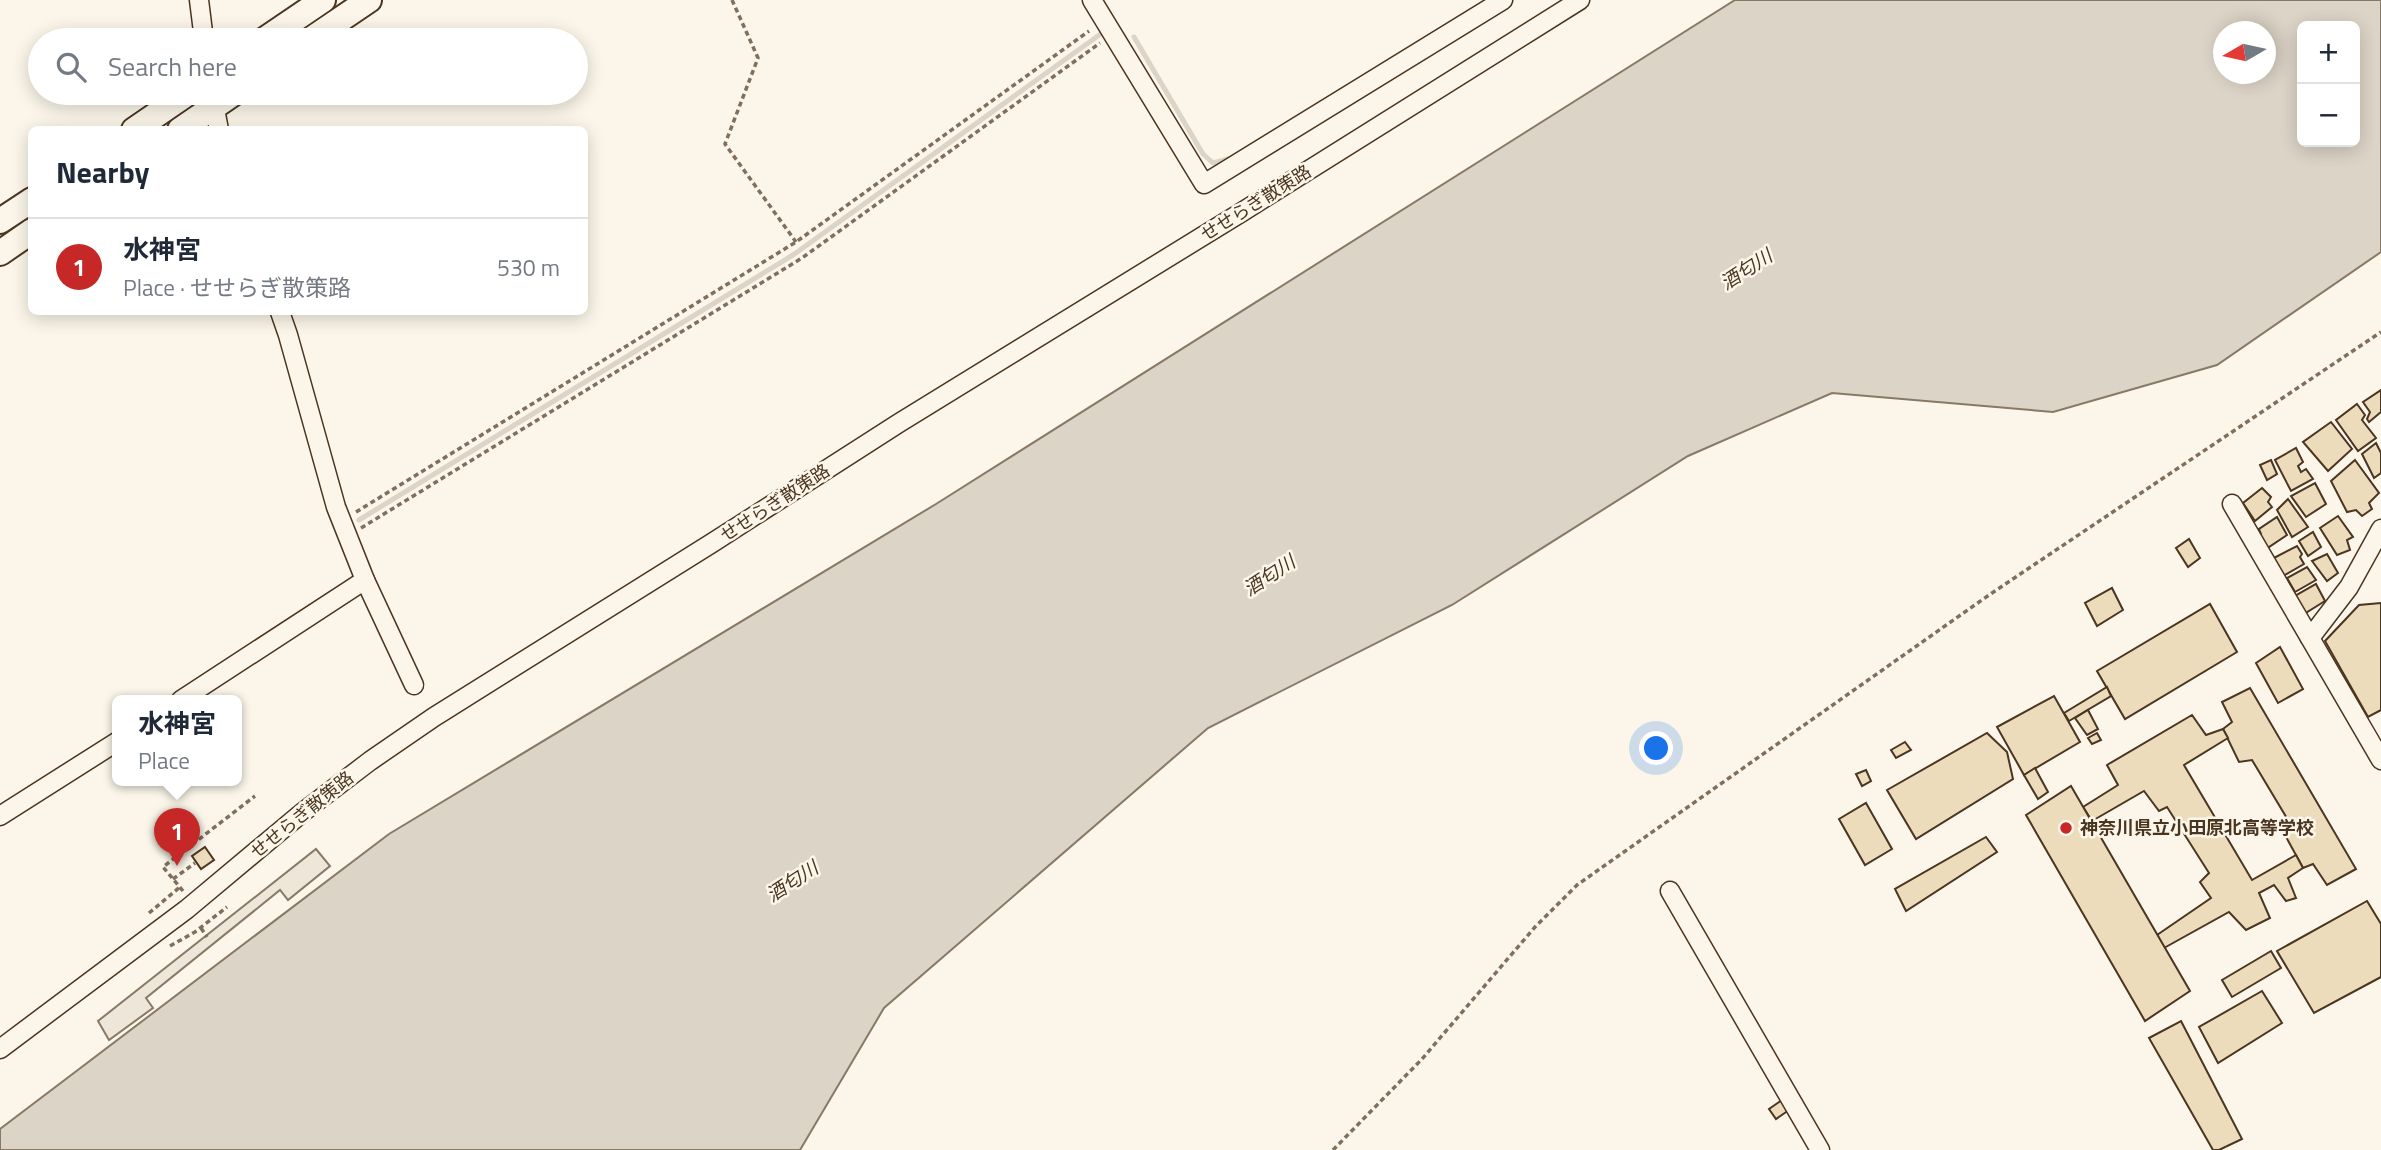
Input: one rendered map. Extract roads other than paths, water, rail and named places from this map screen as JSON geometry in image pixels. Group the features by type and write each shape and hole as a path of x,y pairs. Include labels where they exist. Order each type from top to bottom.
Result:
{"main road":[{"path":"282,28 323,0"},
{"path":"328,28 369,0"},
{"path":"140,126 170,105"},
{"path":"186,126 220,105"},
{"path":"0,221 28,203"},
{"path":"0,253 28,234"}],"street":[{"path":"198,0 203,28"},
{"path":"1092,0 1204,184 1503,0"},
{"name":"せせらぎ散策路","path":"0,1049 186,911 360,768 434,717 899,423 1580,0"},
{"path":"281,315 345,528 365,580 414,685"},
{"path":"2232,504 2381,760"},
{"path":"2310,638 2350,587 2381,529"},
{"path":"189,695 365,580"},
{"path":"0,816 112,744"},
{"path":"1670,891 1820,1150"}],"water":[{"name":"酒匂川","path":"1735,0 2381,0 2381,252 2217,365 2053,412 1832,393 1688,456 1452,605 1208,728 884,1008 800,1150 0,1150 0,1129 389,834 936,504"}],"waterway":[{"path":"359,520 793,255 1102,33"},
{"path":"1134,37 1203,154 1213,163 1228,159"}],"place":[{"name":"神奈川県立小田原北高等学校","path":"2066,828"},
{"name":"水神宮","path":"177,866"}]}
